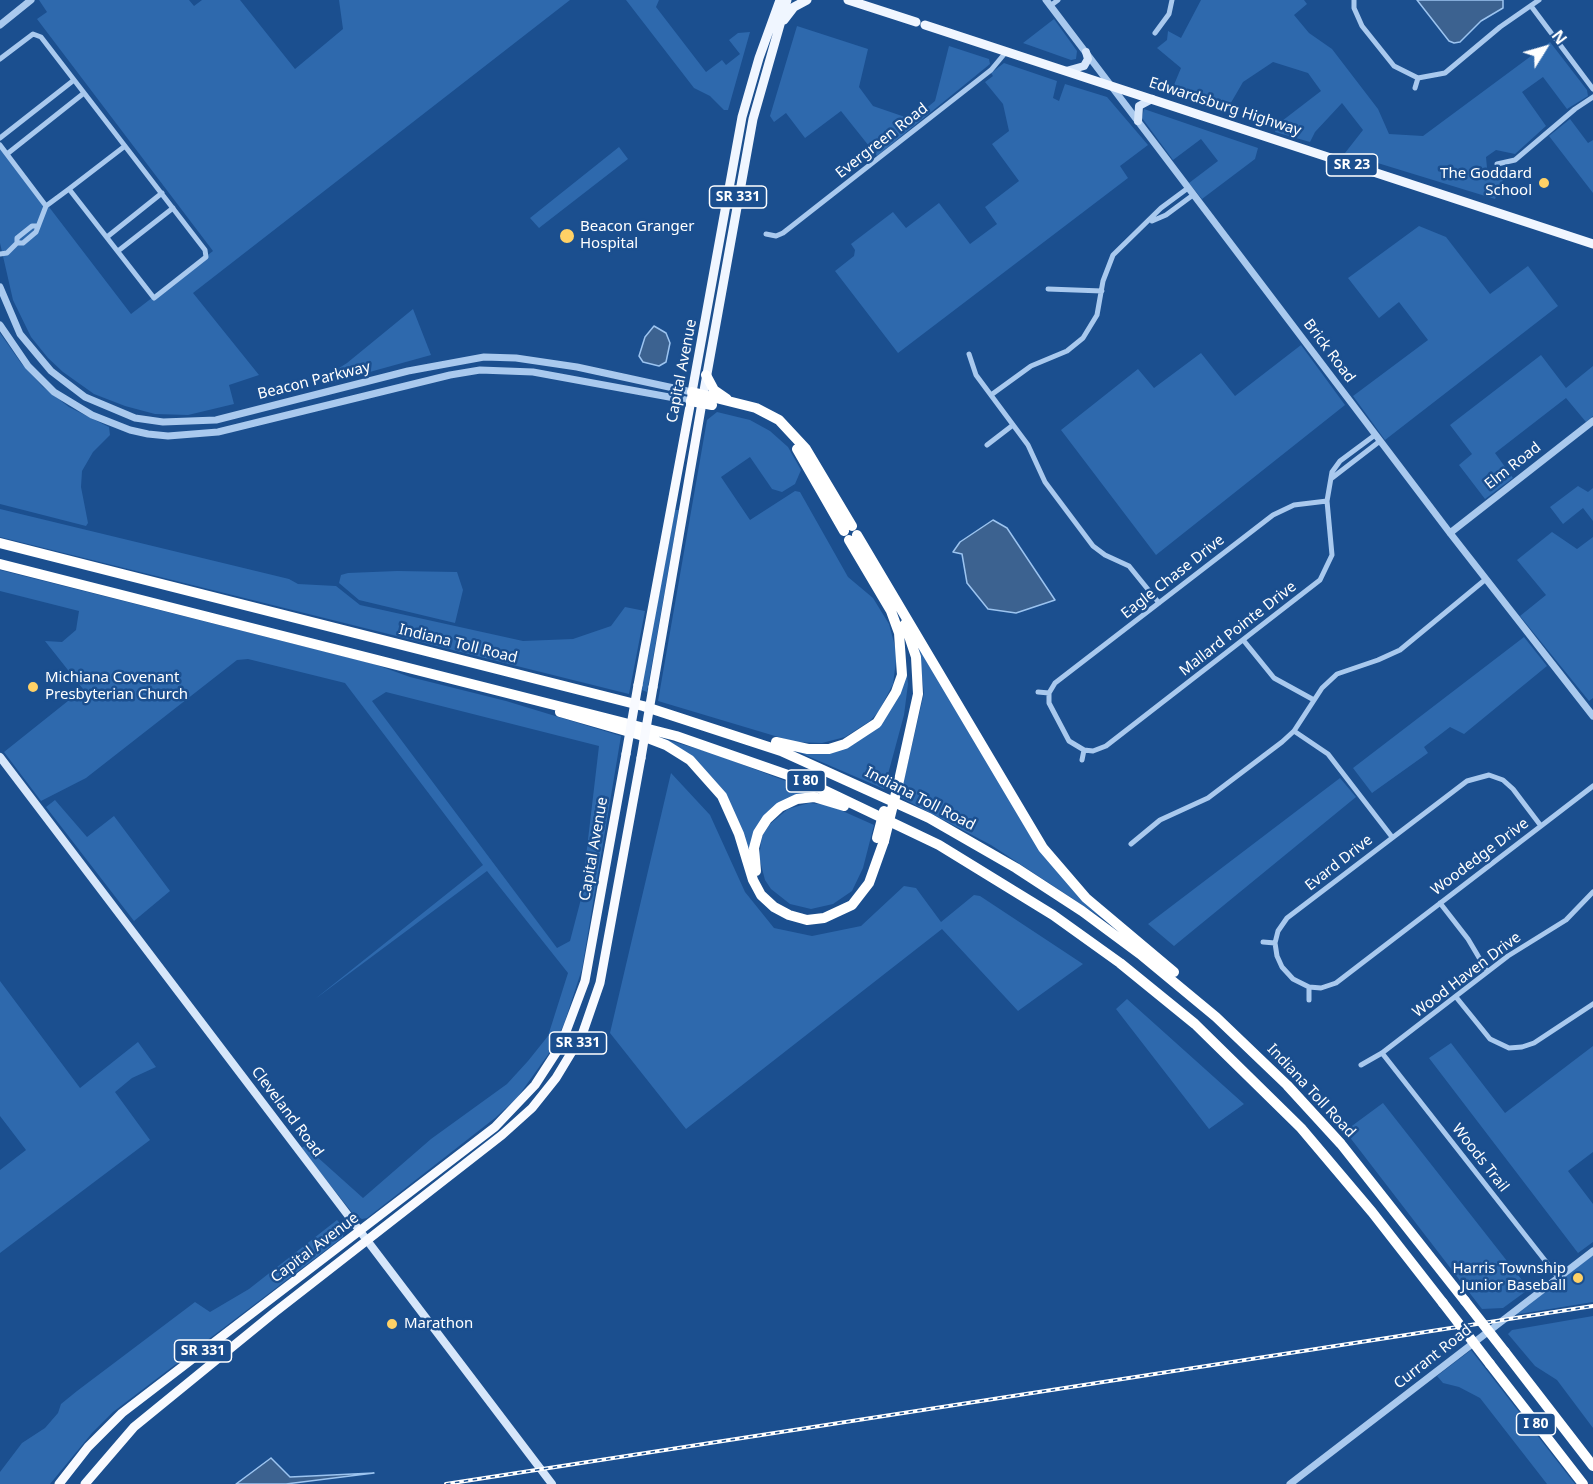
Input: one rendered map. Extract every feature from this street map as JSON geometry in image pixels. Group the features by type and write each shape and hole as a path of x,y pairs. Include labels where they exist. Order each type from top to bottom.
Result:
{"highway":[{"path":"706,375 714,390 739,404"},
{"path":"697,398 739,404 764,412 791,431 806,449 893,606 1029,827 1057,867 1086,898 1215,1010 1244,1042"},
{"path":"697,398 754,415 780,430 800,453 851,533"},
{"name":"Capital Avenue","path":"59,1484 88,1447 122,1413 360,1233 506,1118 535,1085 561,1045 585,981 638,685 697,398"},
{"name":"Capital Avenue","path":"85,1484 116,1445 142,1420 513,1126 546,1092 573,1051 589,1018 602,975 653,687 697,398"},
{"name":"Indiana Toll Road","path":"0,543 682,718 781,751 829,770 929,818 987,850 1111,931 1166,974 1244,1042 1341,1144 1593,1466"},
{"name":"I 80","path":"0,564 676,735 805,781 939,845 1062,921 1120,963 1195,1024 1256,1081 1372,1212 1583,1484"},
{"path":"682,718 713,722 790,746 829,749 845,744 877,723 896,692 902,675 902,653 893,606"},
{"path":"489,687 515,699 640,735 666,745 690,760 722,796 739,834 753,880 761,895 774,907 789,915 807,920 824,918 852,905 869,883 895,783 916,715 919,676 912,643 893,606"},
{"path":"880,839 860,889 840,907 827,912 807,914 780,904 759,880 754,866 754,848 758,834 767,819 780,807 797,799 814,798 833,801 939,845"}],"main road":[{"path":"773,0 775,25"},
{"name":"Capital Avenue","path":"697,398 706,375 753,119 780,0"},
{"name":"Capital Avenue","path":"697,398 742,117 775,25 787,0"},
{"path":"775,25 794,7 807,0"},
{"name":"Edwardsburg Highway","path":"848,0 1593,244"},
{"path":"1065,71 1084,66 1088,59 1086,52"},
{"path":"1138,121 1139,106 1152,99"},
{"name":"Cleveland Road","path":"0,757 552,1484"}],"street":[{"path":"0,25 31,0"},
{"path":"1048,3 1058,0"},
{"path":"1155,33 1169,14 1172,0"},
{"path":"1354,0 1354,8 1362,26 1394,66 1418,78 1445,73 1500,27 1539,0"},
{"name":"Brick Road","path":"1048,3 1375,435 1593,716"},
{"path":"1531,6 1593,89"},
{"path":"0,59 33,34 41,37 205,250 206,257 154,298 69,189"},
{"name":"Evergreen Road","path":"766,234 776,236 783,233 991,70 1006,52"},
{"path":"1415,88 1418,78"},
{"path":"0,138 74,80"},
{"path":"7,154 84,93"},
{"path":"1497,164 1515,160 1575,109 1593,97"},
{"path":"0,145 46,206"},
{"path":"0,254 7,253 17,243 17,238 32,226 38,226 46,206 125,146"},
{"path":"991,395 1031,366 1067,351 1083,338 1097,315 1107,266 1113,255 1161,208 1188,188"},
{"path":"107,237 162,193"},
{"path":"1148,223 1166,215 1193,195"},
{"path":"118,251 173,208"},
{"name":"Beacon Parkway","path":"0,287 20,334 51,371 86,398 135,418 163,422 216,420 408,371 484,357 516,358 577,368 697,398"},
{"path":"1048,290 1102,291"},
{"name":"Beacon Parkway","path":"0,325 28,366 54,392 92,415 121,427 148,434 168,436 218,432 450,375 480,370 533,372 697,398"},
{"path":"969,354 976,375 1028,445 1045,482 1093,546 1105,555 1129,566 1159,603"},
{"name":"Elm Road","path":"1450,533 1593,421"},
{"path":"987,445 1013,424"},
{"name":"Mallard Pointe Drive","path":"1084,750 1098,750 1106,746 1316,584 1327,570 1332,549 1327,501 1330,479 1340,461 1375,435"},
{"path":"1330,479 1380,441"},
{"name":"Eagle Chase Drive","path":"1049,696 1056,683 1278,512 1294,505 1327,501"},
{"path":"1131,844 1160,820 1208,798 1294,731 1314,700 1337,674 1378,660 1406,645 1486,579"},
{"path":"1244,641 1274,678 1314,700"},
{"path":"1038,692 1049,696 1052,710 1069,741 1084,750 1082,760"},
{"path":"1294,731 1328,754 1392,837"},
{"name":"Evard Drive","path":"1275,943 1278,931 1287,918 1467,781 1483,776 1496,777 1508,783 1541,825"},
{"name":"Woodedge Drive","path":"1309,987 1321,988 1336,982 1593,786"},
{"name":"Wood Haven Drive","path":"1361,1065 1382,1053 1487,971 1566,920 1593,892"},
{"path":"1440,903 1468,939 1487,971"},
{"path":"1263,942 1275,943 1277,956 1285,972 1309,987 1310,1000"},
{"path":"1456,997 1490,1039 1509,1048 1534,1043 1593,1004"},
{"name":"Woods Trail","path":"1382,1053 1558,1277"},
{"name":"Currant Road","path":"1290,1484 1593,1251"}],"shaded area":[{"path":"39,0 189,0 194,6 202,0 240,0 295,69 343,29 339,0 570,0 193,293 259,375 229,385 234,404 188,415 155,414 94,394 48,358 31,337 13,300 0,243 0,143 131,314 213,251 37,19 47,12"},
{"path":"626,0 659,0 656,7 706,72 722,60 726,65 740,54 729,40 738,33 750,32 728,110 724,110 710,96 694,88"},
{"path":"1201,0 1304,0 1307,4 1294,15 1309,33 1332,49 1378,109 1389,134 1423,136 1550,42 1587,90 1588,96 1567,109 1543,77 1522,92 1546,126 1515,154 1496,150 1486,157 1487,168 1491,173 1506,173 1495,199 1345,153 1363,130 1342,103 1315,132 1310,142 1275,132 1278,124 1321,91 1308,73 1273,62 1243,82 1225,113 1171,92 1181,68 1157,48 1167,40 1168,31 1181,38"},
{"path":"1417,0 1503,0 1503,8 1481,21 1460,42 1454,43 1449,41"},
{"path":"1054,19 1077,51 1076,59 1071,60 1023,43"},
{"path":"797,26 868,49 859,87 873,106 905,117 918,115 935,101 949,46 989,59 990,64 877,156 841,111 805,138 786,113 774,122 770,116"},
{"path":"1004,63 1057,81 1053,98 1059,101 1065,84 1107,97 1148,145 1120,166 1128,178 898,353 835,271 854,256 855,250 851,244 893,212 906,228 939,203 970,244 997,224 985,207 1019,181 992,144 1009,131 1003,104 985,82 993,76 991,73"},
{"path":"1144,109 1258,148 1255,159 1202,199 1189,183 1218,161 1201,139 1173,160 1142,118"},
{"path":"1570,119 1588,143 1593,140 1593,193 1549,136"},
{"path":"619,147 628,159 539,228 530,218"},
{"path":"1419,226 1446,237 1490,294 1528,266 1558,306 1385,440 1353,396 1428,340 1399,302 1379,318 1348,278"},
{"path":"413,309 431,355 330,383 325,377 347,363"},
{"path":"654,326 666,333 670,343 666,362 659,366 643,362 639,356 645,337"},
{"path":"0,333 21,363 43,387 69,407 109,427 110,435 93,452 82,471 81,487 88,523 86,526 0,504"},
{"path":"1301,345 1345,405 1156,555 1061,430 1138,369 1154,388 1201,353 1235,396"},
{"path":"1541,355 1566,388 1593,366 1593,416 1586,422 1566,398 1495,453 1513,478 1485,499 1459,465 1472,454 1450,425"},
{"path":"717,412 750,420 770,431 788,447 801,470 795,484 782,492 772,489 750,457 721,477 750,520 795,491 800,492 848,577 873,598 889,624 897,654 893,684 879,711 870,721 845,737 822,743 795,742 658,701 707,420"},
{"path":"1578,486 1588,492 1593,488 1593,521 1583,508 1563,524 1550,507"},
{"path":"0,509 289,579 298,584 336,586 360,605 523,641 573,639 611,626 625,607 645,611 629,694 0,537"},
{"path":"675,510 679,510 647,692 642,690 643,678"},
{"path":"993,520 1007,528 1055,600 1016,613 988,609 967,583 962,554 953,552 960,542"},
{"path":"1552,532 1577,549 1593,537 1593,698 1589,701 1520,616 1546,595 1517,560"},
{"path":"0,570 374,664 410,677 506,701 621,736 582,969 564,1024 552,1049 517,1098 495,1118 367,1218 362,1219 354,1215 301,1148 305,1146 363,1198 431,1139 507,1084 528,1061 548,1036 568,973 487,871 315,999 483,865 345,683 248,659 237,660 86,778 41,801 4,752 83,689 45,641 62,642 76,630 79,611 0,591","holes":["386,692 599,746 581,899 570,941 557,948 372,701"]},
{"path":"457,572 463,590 455,623 359,600 339,583 341,575 348,573"},
{"path":"1524,637 1547,666 1464,734 1450,727 1424,747 1428,753 1372,793 1353,768"},
{"path":"918,643 1023,823 1105,920 991,845 900,797 924,693"},
{"path":"906,665 908,684 904,715 884,789 796,751 809,752 870,731"},
{"path":"650,735 712,753 820,794 776,807 751,856 718,786"},
{"path":"671,773 710,815 745,892 774,928 812,936 861,926 904,886 916,888 941,922 974,895 980,896 1083,964 1018,1011 942,929 686,1129 610,1033"},
{"path":"1340,778 1356,797 1174,946 1148,924"},
{"path":"55,800 87,837 114,816 170,891 134,921 46,807"},
{"path":"809,803 829,805 874,825 863,868 852,891 833,904 811,909 790,904 771,889 765,880 759,857 762,836 770,824 788,809"},
{"path":"0,981 80,1088 138,1042 156,1067 132,1078 115,1092 150,1140 0,1253 0,1170 26,1150 0,1116"},
{"path":"1127,999 1244,1104 1209,1129 1116,1009"},
{"path":"1451,1043 1505,1113 1593,1046 1593,1152 1568,1171 1593,1204 1593,1242 1578,1253 1429,1058"},
{"path":"1383,1103 1529,1289 1503,1308 1482,1309 1345,1131"},
{"path":"337,1220 344,1228 343,1237 113,1412 92,1433 50,1484 0,1484 0,1472 22,1443 45,1428 58,1413 61,1404 77,1391 195,1302 210,1312 249,1289"},
{"name":"Harris Township Junior Baseball","path":"1593,1255 1593,1302 1513,1315"},
{"path":"1593,1316 1593,1428 1557,1380 1535,1366 1508,1334 1512,1330"},
{"path":"1471,1350 1575,1484 1547,1484 1480,1398 1459,1387 1443,1383 1437,1376"},
{"path":"271,1458 290,1477 374,1473 286,1484 236,1484"}],"railway":[{"path":"446,1484 1593,1306"}],"place":[{"name":"The Goddard School","path":"1544,183"},
{"name":"Beacon Granger Hospital","path":"567,236"},
{"name":"Michiana Covenant Presbyterian Church","path":"33,687"},
{"name":"Harris Township Junior Baseball","path":"1578,1278"},
{"name":"Marathon","path":"392,1324"}]}
